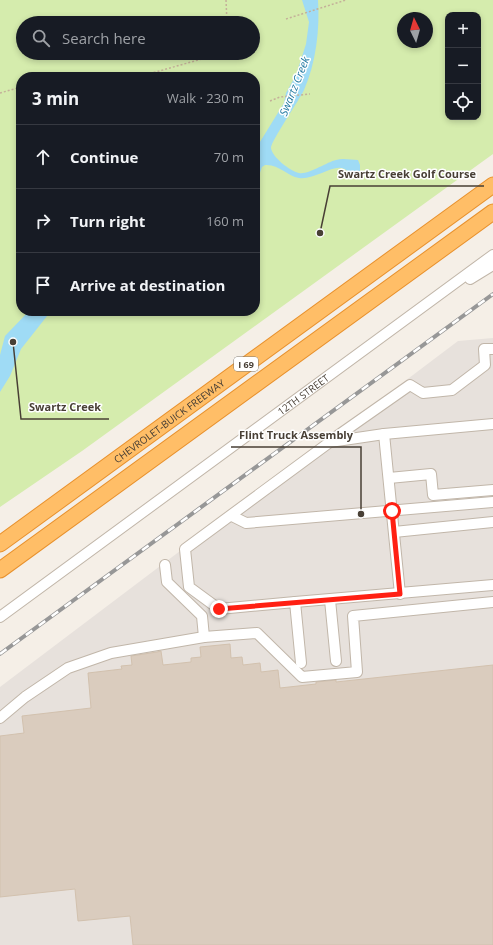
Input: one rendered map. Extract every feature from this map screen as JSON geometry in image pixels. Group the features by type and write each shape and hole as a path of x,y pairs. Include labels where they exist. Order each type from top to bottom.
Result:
{"highway":[{"name":"CHEVROLET-BUICK FREEWAY","path":"0,544 493,185"},
{"name":"I 69","path":"0,570 493,212"}],"street":[{"name":"12TH STREET","path":"0,617 493,255"},
{"path":"420,308 493,265"},
{"path":"493,348 484,350 485,365 452,390 423,394 410,385 185,549 189,587 219,609 493,585"},
{"path":"330,442 384,434 493,424"},
{"path":"384,434 400,594"},
{"path":"388,478 430,474 433,495 493,490"},
{"path":"232,516 246,523 493,502"},
{"path":"394,532 493,522"},
{"path":"165,564 167,582 202,616 204,637"},
{"path":"330,600 336,661"},
{"path":"295,602 301,663"},
{"path":"0,718 25,698 68,668 111,653 204,637 257,633 302,677 356,672 352,616 493,602"}],"path":[{"path":"226,0 227,16"},
{"path":"286,19 346,0"},
{"path":"157,72 199,60"},
{"path":"0,93 16,88"},
{"path":"270,101 280,97 310,94"}],"shaded area":[{"path":"493,338 493,945 0,945 0,687 458,341"}],"green space":[{"path":"0,0 493,0 493,154 82,451 0,507"}],"water":[{"path":"302,0 318,0 318,34 312,69 304,90 272,144 272,152 291,170 299,173 307,172 332,161 341,159 358,160 360,171 352,173 341,168 337,168 310,177 299,178 275,166 265,165 262,167 260,173 260,142 284,103 286,93 296,75 306,44 309,22"},
{"path":"24,316 47,316 21,349 10,376 0,392 0,355 5,336"}],"building":[{"path":"230,644 231,658 242,657 243,665 260,663 261,672 278,670 280,688 316,684 316,682 336,680 336,682 493,665 493,945 133,945 130,916 78,921 75,889 0,897 0,736 24,733 22,716 91,708 88,673 122,669 121,666 132,665 131,656 161,651 163,665 191,662 191,658 201,657 200,647"}],"railway":[{"path":"0,654 493,294"}],"place":[{"name":"Swartz Creek Golf Course","path":"320,233"},
{"name":"Swartz Creek","path":"13,342"},
{"name":"Flint Truck Assembly","path":"361,514"}],"route":[{"path":"219,609 400,594 392,511"}]}
